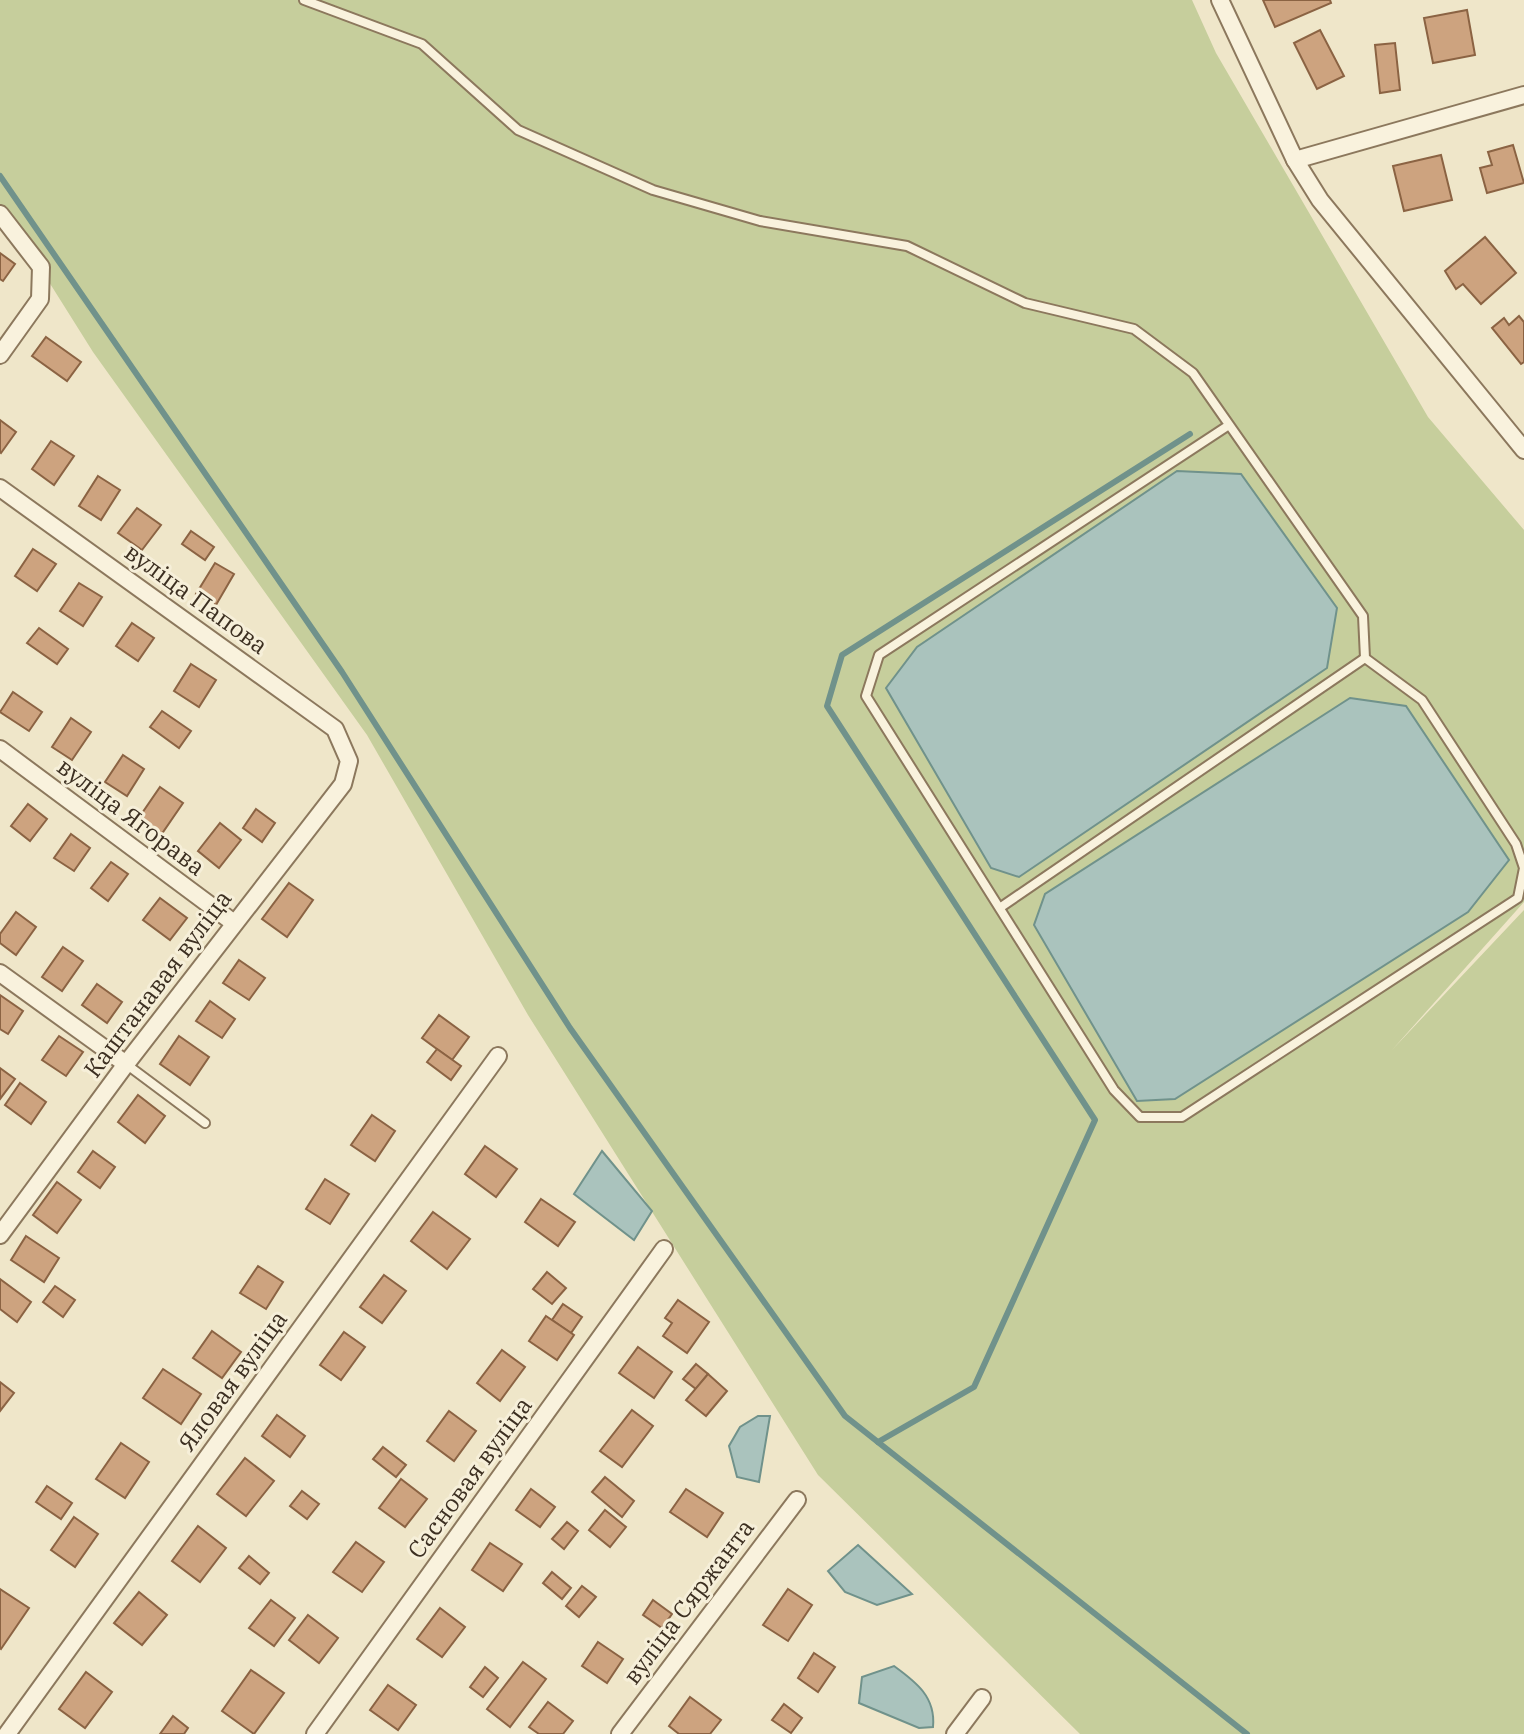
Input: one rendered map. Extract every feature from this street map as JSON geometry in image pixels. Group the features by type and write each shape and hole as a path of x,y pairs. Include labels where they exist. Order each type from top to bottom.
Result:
{"street":[{"path":"1220,0 1295,160 1320,200 1524,450"},
{"path":"1295,160 1524,95"},
{"path":"0,214 41,267 40,299 0,355"},
{"name":"вуліца Папова","path":"0,488 335,729 349,761"},
{"name":"вуліца Ягорава","path":"0,749 234,923"},
{"name":"Каштанавая вуліца","path":"0,1235 126,1064 343,784 349,761"},
{"path":"0,973 126,1064"},
{"name":"Яловая вуліца","path":"7,1734 498,1056"},
{"name":"Сасновая вуліца","path":"315,1734 664,1249"},
{"name":"вуліца Сяржанта","path":"620,1734 797,1500"},
{"path":"955,1734 982,1698"}],"lane":[{"path":"304,0 422,44 518,130 653,190 760,221 907,246 1025,303 1134,329 1193,373 1363,616 1365,658"},
{"path":"1229,425 879,655 866,696 1114,1090 1140,1117 1182,1117 1518,898 1524,868 1516,844 1422,700 1365,658"},
{"path":"1001,907 1365,658"},
{"path":"126,1064 205,1123"}],"green space":[{"path":"0,0 1192,0 1216,53 1428,417 1524,530 1524,902 1392,1050 1524,910 1524,1734 1080,1734 818,1475 528,1015 367,735 93,352 0,204"}],"water":[{"path":"1177,471 1241,474 1337,608 1327,668 1019,877 991,868 886,688 917,647"},
{"path":"1350,698 1406,706 1509,860 1468,912 1175,1099 1137,1101 1034,925 1045,894"},
{"path":"602,1151 652,1211 634,1240 574,1194"},
{"path":"758,1416 770,1416 759,1482 737,1477 729,1446 740,1427"},
{"path":"858,1545 912,1594 877,1605 845,1592 828,1571"},
{"path":"894,1666 923,1691 931,1707 933,1727 919,1728 859,1703 862,1677"}],"building":[{"path":"1263,0 1330,0 1331,3 1275,27"},
{"path":"1467,10 1475,55 1433,63 1424,18"},
{"path":"1320,30 1344,76 1317,89 1294,43"},
{"path":"1395,43 1400,90 1380,93 1375,45"},
{"path":"1513,145 1524,183 1487,193 1480,168 1492,165 1488,152"},
{"path":"1441,155 1452,200 1404,211 1393,166"},
{"path":"1485,237 1516,273 1481,304 1463,284 1456,289 1445,271"},
{"path":"0,253 15,264 3,281 0,279"},
{"path":"1519,316 1524,322 1524,362 1521,364 1492,328 1504,318 1509,325"},
{"path":"46,337 81,362 67,381 32,356"},
{"path":"0,420 16,432 1,453 0,452"},
{"path":"51,441 74,456 54,485 32,469"},
{"path":"98,476 120,490 101,520 79,506"},
{"path":"137,508 161,525 142,550 118,533"},
{"path":"191,531 214,547 205,560 182,544"},
{"path":"33,549 56,564 37,591 15,576"},
{"path":"215,563 234,574 216,605 196,594"},
{"path":"79,583 102,597 83,626 60,611"},
{"path":"132,623 154,638 138,661 116,646"},
{"path":"39,628 68,649 57,664 27,643"},
{"path":"191,664 216,680 199,707 174,691"},
{"path":"13,692 42,712 29,731 0,712"},
{"path":"162,711 191,731 179,748 150,727"},
{"path":"71,718 91,732 72,760 52,747"},
{"path":"123,755 144,769 127,796 105,782"},
{"path":"160,787 183,803 161,835 138,819"},
{"path":"28,804 47,819 30,841 11,826"},
{"path":"256,809 275,823 262,842 243,828"},
{"path":"220,823 241,840 219,868 198,851"},
{"path":"71,834 90,848 74,871 54,858"},
{"path":"111,862 128,874 108,901 91,888"},
{"path":"289,883 313,900 287,937 262,919"},
{"path":"160,898 187,918 170,940 143,920"},
{"path":"16,912 36,927 16,955 0,943 0,934"},
{"path":"63,947 83,961 62,991 42,977"},
{"path":"239,960 265,978 249,1000 223,983"},
{"path":"97,984 122,1002 107,1023 82,1005"},
{"path":"0,995 23,1011 8,1034 0,1029"},
{"path":"210,1001 235,1019 222,1038 196,1021"},
{"path":"439,1015 469,1037 452,1060 422,1038"},
{"path":"59,1036 83,1052 66,1076 42,1060"},
{"path":"179,1036 209,1057 190,1085 160,1064"},
{"path":"437,1049 461,1066 451,1080 427,1062"},
{"path":"0,1068 15,1079 0,1099"},
{"path":"20,1083 46,1102 31,1124 5,1105"},
{"path":"138,1095 165,1116 145,1143 118,1122"},
{"path":"372,1115 395,1131 375,1161 351,1145"},
{"path":"485,1146 517,1169 496,1197 465,1174"},
{"path":"93,1151 115,1167 100,1188 78,1172"},
{"path":"325,1179 349,1194 330,1224 306,1209"},
{"path":"57,1182 81,1200 57,1233 33,1215"},
{"path":"541,1199 575,1222 558,1246 525,1222"},
{"path":"433,1212 470,1239 447,1269 411,1241"},
{"path":"26,1236 59,1258 44,1282 11,1260"},
{"path":"258,1266 283,1282 266,1309 240,1293"},
{"path":"547,1272 566,1288 552,1304 533,1289"},
{"path":"384,1275 406,1291 382,1323 360,1307"},
{"path":"0,1279 31,1302 17,1322 0,1309"},
{"path":"55,1286 75,1300 63,1317 43,1302"},
{"path":"678,1300 709,1322 687,1353 663,1336 672,1323 665,1318"},
{"path":"563,1304 582,1317 571,1333 552,1320"},
{"path":"546,1316 574,1335 557,1360 529,1341"},
{"path":"212,1331 241,1352 222,1378 193,1358"},
{"path":"344,1332 365,1347 341,1380 320,1365"},
{"path":"638,1347 672,1372 654,1398 619,1373"},
{"path":"502,1350 525,1367 500,1401 477,1383"},
{"path":"696,1364 708,1374 696,1389 683,1379"},
{"path":"163,1369 201,1394 181,1424 143,1398"},
{"path":"708,1374 727,1391 706,1416 686,1400"},
{"path":"0,1382 14,1393 0,1411"},
{"path":"632,1410 653,1426 622,1467 600,1451"},
{"path":"449,1411 476,1431 454,1461 427,1441"},
{"path":"277,1415 305,1436 290,1457 262,1436"},
{"path":"121,1443 149,1462 125,1498 96,1479"},
{"path":"383,1447 406,1465 396,1477 373,1459"},
{"path":"245,1458 274,1481 246,1516 217,1494"},
{"path":"605,1477 634,1501 622,1517 592,1492"},
{"path":"401,1479 427,1499 405,1527 379,1508"},
{"path":"47,1486 72,1503 61,1519 36,1502"},
{"path":"531,1489 555,1507 540,1527 516,1510"},
{"path":"686,1489 723,1513 707,1537 670,1512"},
{"path":"302,1491 319,1504 307,1519 290,1506"},
{"path":"605,1510 626,1527 610,1547 589,1530"},
{"path":"74,1517 98,1534 75,1567 51,1550"},
{"path":"567,1522 578,1531 564,1549 552,1539"},
{"path":"198,1526 226,1548 200,1582 172,1561"},
{"path":"356,1542 384,1562 362,1592 333,1572"},
{"path":"490,1543 522,1564 503,1591 472,1570"},
{"path":"249,1556 269,1573 260,1584 239,1568"},
{"path":"552,1572 571,1588 562,1599 543,1583"},
{"path":"582,1586 596,1597 579,1617 566,1606"},
{"path":"0,1589 29,1608 1,1649 0,1648"},
{"path":"788,1589 812,1605 788,1641 763,1625"},
{"path":"139,1592 167,1615 142,1645 114,1623"},
{"path":"271,1600 295,1618 274,1646 249,1628"},
{"path":"653,1600 672,1614 662,1628 643,1615"},
{"path":"440,1608 465,1627 442,1657 417,1639"},
{"path":"308,1615 338,1638 319,1663 289,1640"},
{"path":"598,1642 623,1659 607,1683 582,1666"},
{"path":"814,1653 835,1667 818,1692 798,1678"},
{"path":"523,1662 546,1679 510,1727 487,1709"},
{"path":"485,1667 498,1678 483,1697 470,1687"},
{"path":"251,1670 284,1693 254,1734 222,1711"},
{"path":"86,1672 112,1692 85,1728 59,1709"},
{"path":"388,1685 416,1705 398,1730 370,1710"},
{"path":"690,1697 721,1720 710,1734 679,1734 669,1726"},
{"path":"548,1702 573,1721 563,1734 539,1734 529,1727"},
{"path":"784,1704 802,1718 791,1733 772,1720"},
{"path":"173,1716 188,1728 184,1734 160,1734"}],"waterway":[{"path":"0,176 342,672 570,1028 845,1416 1247,1734"},
{"path":"878,1442 974,1387 1095,1120 827,706 842,655 1190,434"}]}
